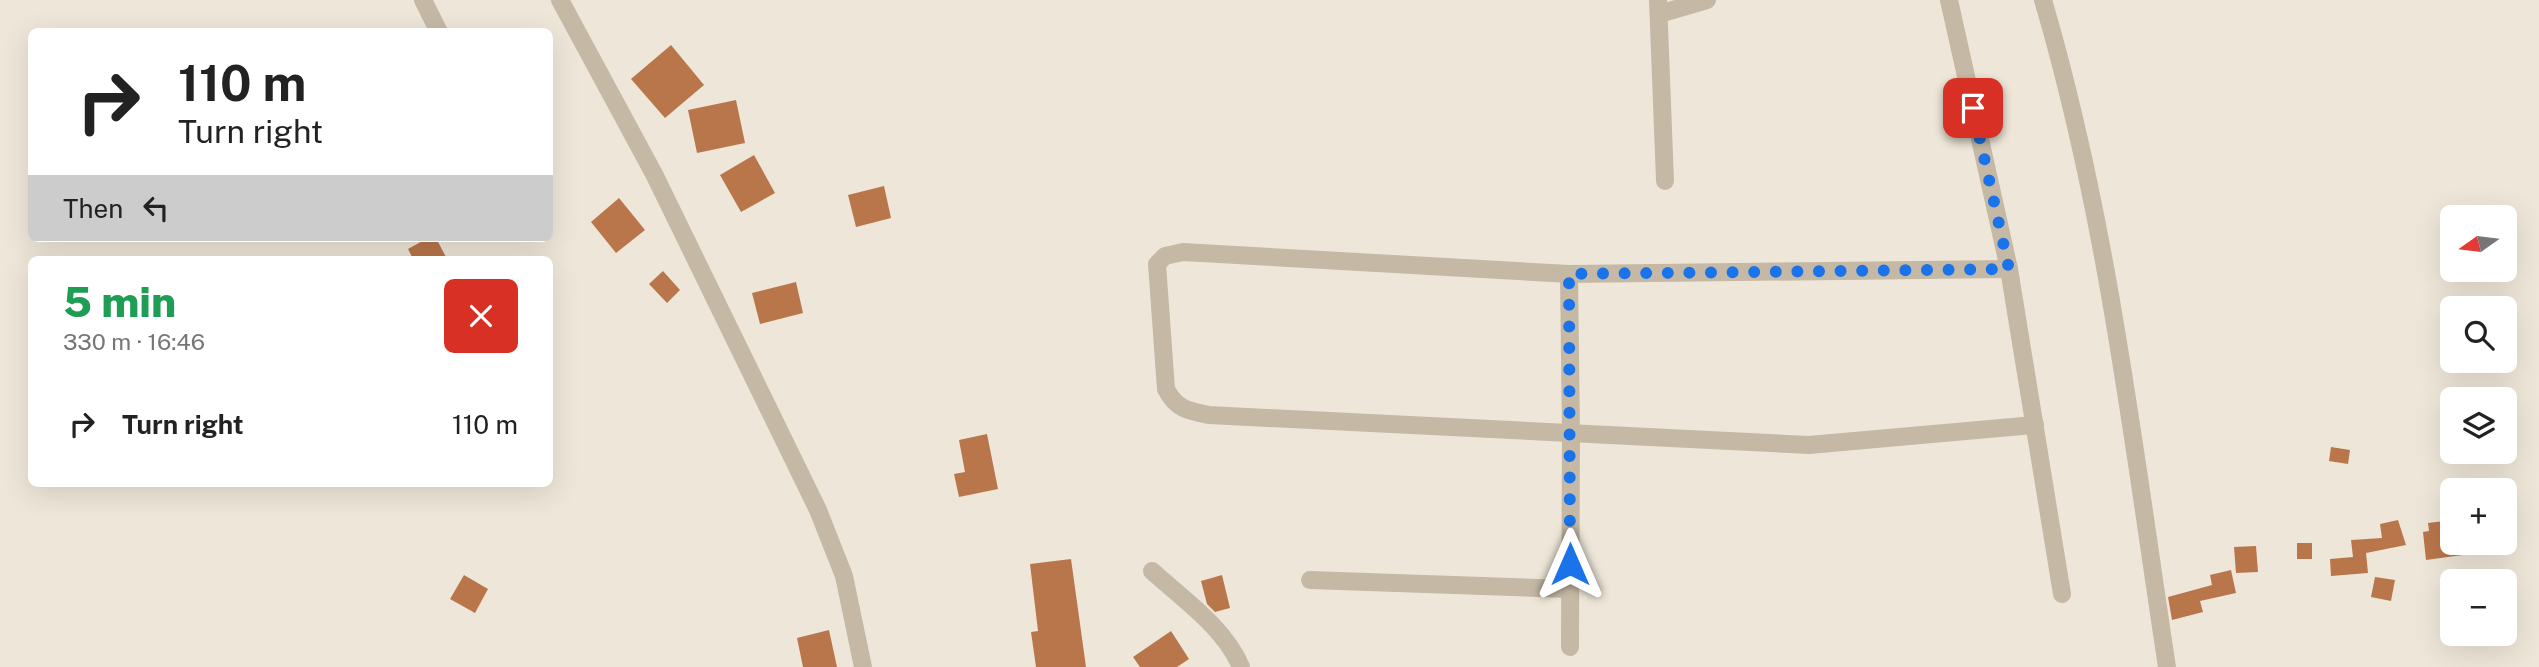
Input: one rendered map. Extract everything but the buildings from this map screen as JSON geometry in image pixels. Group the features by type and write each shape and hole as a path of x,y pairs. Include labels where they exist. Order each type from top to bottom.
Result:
{"street":[{"path":"423,0 437,28"},
{"path":"560,0 654,174 818,510 844,576 863,667"},
{"path":"1665,181 1658,7 1707,0"},
{"path":"1949,0 2009,269 2062,594"},
{"path":"2043,0 2104,254 2167,667"},
{"path":"2009,269 1569,274 1183,252 1165,256 1157,264 1166,388 1173,402 1182,410 1209,415 1810,445 2035,425"},
{"path":"1569,274 1570,647"},
{"path":"1152,571 1223,637 1241,667"},
{"path":"1310,580 1570,589"}],"route":[{"path":"1570,564 1569,274 2009,269 1973,108"}]}
